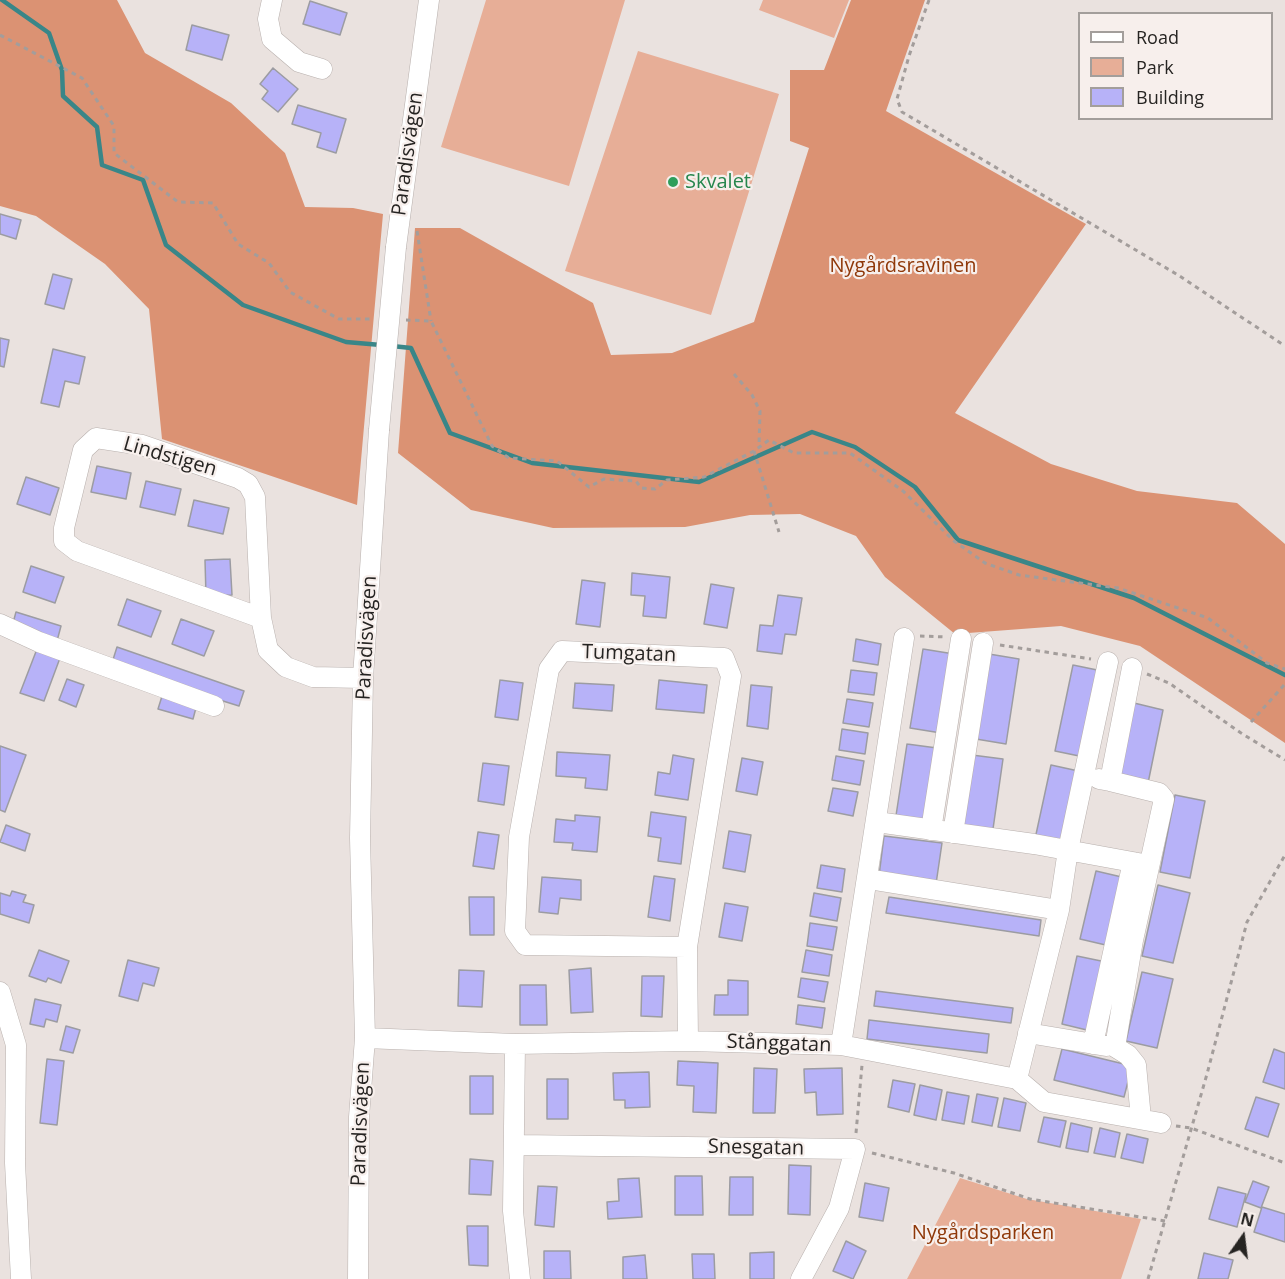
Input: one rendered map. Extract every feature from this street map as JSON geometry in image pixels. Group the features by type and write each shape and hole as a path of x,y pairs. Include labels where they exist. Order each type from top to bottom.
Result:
{"street":[{"path":"272,0 268,19 272,39 299,62 322,69"},
{"name":"Paradisvägen","path":"358,1279 359,1117 365,1038 360,838 363,678 379,430 396,247 429,0"},
{"name":"Lindstigen","path":"261,618 77,551 64,541 64,528 84,450 96,438 142,445 238,478 248,484 255,497 261,618 268,650 286,667 313,677 363,678"},
{"path":"0,624 39,642 214,706"},
{"path":"841,1046 903,638"},
{"path":"931,830 961,639"},
{"path":"953,833 983,643"},
{"name":"Tumgatan","path":"687,947 525,945 515,931 519,837 549,669 562,651 724,658 731,676 687,947 688,1041"},
{"path":"1108,662 1068,850 1059,910 1017,1079 1044,1102 1161,1123"},
{"path":"1110,781 1132,668"},
{"path":"1084,775 1159,794 1164,799 1141,863 1093,1044"},
{"path":"876,822 1141,863"},
{"path":"1115,1047 1141,863"},
{"path":"868,879 1059,910"},
{"path":"0,992 16,1045 15,1162 21,1279"},
{"path":"1028,1033 1115,1047 1128,1055 1136,1065 1141,1119"},
{"name":"Stånggatan","path":"365,1038 515,1044 688,1041 841,1046 1017,1079"},
{"path":"515,1044 516,1145 513,1211 520,1279"},
{"name":"Snesgatan","path":"516,1145 855,1149"},
{"path":"801,1279 839,1208 855,1149"}],"path":[{"path":"929,0 897,99 902,112 1178,275 1285,345"},
{"path":"0,35 82,78 114,126 114,153 178,202 213,203 238,244 269,263 290,292 339,319"},
{"path":"416,227 431,321 492,446 509,458 557,461 589,487 604,478 636,481 641,488 655,489 666,480 704,477 754,451 769,440 794,453 850,453 903,491 954,541 985,563 1019,575 1118,588 1208,618 1267,663 1285,669"},
{"path":"425,320 431,321"},
{"path":"734,374 752,395 760,411 759,447"},
{"path":"754,451 779,532"},
{"path":"1251,722 1285,684"},
{"path":"1148,1279 1247,922 1285,855"},
{"path":"863,1050 855,1149 954,1173 1030,1199 1165,1221"},
{"path":"1191,1128 1285,1163"}],"green space":[{"path":"0,0 117,0 145,53 231,103 285,153 305,207 353,208 383,214 357,505 162,439 149,309 105,264 36,216 0,206"},
{"path":"486,0 625,0 569,186 441,147"},
{"path":"763,0 849,0 834,38 759,10"},
{"name":"Nygårdsravinen","path":"851,0 925,0 886,111 1086,224 955,413 1051,464 1137,491 1237,503 1285,544 1285,743 1140,646 1061,626 955,634 885,577 856,536 800,514 750,515 685,527 553,528 471,510 398,453 415,228 460,228 593,303 611,355 672,353 754,322 809,148 790,141 790,70 824,70"},
{"name":"Skvalet","path":"638,51 779,94 711,315 565,271"},
{"name":"Nygårdsparken","path":"960,1178 1027,1199 1141,1219 1121,1279 907,1279"}],"building":[{"path":"310,1 347,13 340,35 303,24"},
{"path":"192,25 229,35 222,60 186,50"},
{"path":"273,68 298,89 278,112 262,99 268,91 260,84"},
{"path":"298,105 346,119 336,153 317,147 321,133 292,124"},
{"path":"0,214 21,220 16,239 0,234"},
{"path":"53,274 72,279 64,309 45,304"},
{"path":"0,338 9,340 4,367 0,366"},
{"path":"53,349 85,357 79,384 65,381 59,407 41,403"},
{"path":"97,466 131,473 126,499 91,492"},
{"path":"26,477 59,488 50,515 17,504"},
{"path":"146,481 181,489 175,515 140,507"},
{"path":"194,500 229,508 223,534 188,526"},
{"path":"230,559 232,595 206,596 205,560"},
{"path":"31,566 64,577 55,603 23,592"},
{"path":"632,573 670,577 666,618 643,616 645,596 631,595"},
{"path":"582,580 605,583 600,627 576,624"},
{"path":"711,584 734,588 727,628 704,624"},
{"path":"778,595 802,598 796,635 785,634 782,654 757,651 760,625 773,626"},
{"path":"127,599 161,611 151,637 118,625"},
{"path":"16,612 61,626 57,641 13,623"},
{"path":"181,619 214,631 204,656 172,644"},
{"path":"856,639 881,644 878,665 853,661"},
{"path":"117,647 244,691 239,706 111,666"},
{"path":"37,649 60,658 44,701 20,693"},
{"path":"923,649 954,654 941,733 910,728"},
{"path":"989,654 1019,659 1006,744 976,739"},
{"path":"1073,665 1102,671 1084,757 1055,751"},
{"path":"851,670 877,673 874,695 848,692"},
{"path":"67,679 84,685 76,707 59,700"},
{"path":"500,680 523,683 518,720 495,717"},
{"path":"659,680 707,685 704,713 656,709"},
{"path":"575,683 614,685 612,711 573,708"},
{"path":"751,685 772,687 768,729 747,726"},
{"path":"163,693 197,704 193,719 158,709"},
{"path":"847,699 873,703 869,727 843,723"},
{"path":"1134,703 1163,710 1147,788 1118,782"},
{"path":"842,729 868,733 865,754 839,750"},
{"path":"907,744 937,748 926,827 895,822"},
{"path":"0,746 26,755 5,812 0,810"},
{"path":"557,752 610,755 607,790 585,788 586,778 556,776"},
{"path":"673,755 694,759 688,800 655,795 658,772 670,774"},
{"path":"972,755 1003,759 992,836 961,831"},
{"path":"836,756 864,761 860,785 832,780"},
{"path":"742,758 763,762 757,795 736,791"},
{"path":"483,763 509,766 504,805 478,801"},
{"path":"1051,765 1083,772 1067,846 1035,839"},
{"path":"833,788 858,792 853,816 828,811"},
{"path":"1175,795 1205,801 1190,878 1160,872"},
{"path":"651,812 686,817 681,864 658,861 661,838 648,836"},
{"path":"575,815 600,817 597,852 572,850 573,843 554,842 556,819 575,821"},
{"path":"6,825 30,834 25,851 0,842"},
{"path":"729,831 751,835 745,872 723,868"},
{"path":"478,832 499,835 494,869 473,866"},
{"path":"884,836 942,843 936,884 879,876"},
{"path":"821,865 845,869 842,892 817,888"},
{"path":"1096,871 1126,878 1110,946 1080,939"},
{"path":"654,876 675,879 670,921 648,917"},
{"path":"542,877 581,880 581,900 560,898 558,914 539,912"},
{"path":"1158,885 1190,893 1173,963 1142,956"},
{"path":"12,891 26,895 23,902 34,905 29,923 0,914 0,893 10,896"},
{"path":"814,893 841,898 837,921 810,916"},
{"path":"469,897 494,897 494,935 470,935"},
{"path":"889,897 1041,920 1039,936 886,913"},
{"path":"725,903 748,907 742,941 719,937"},
{"path":"810,923 837,927 833,950 807,946"},
{"path":"39,950 69,961 61,983 48,978 46,982 29,976"},
{"path":"806,950 832,955 829,976 802,972"},
{"path":"1077,956 1106,962 1091,1031 1062,1024"},
{"path":"128,960 159,968 154,986 143,983 138,1001 119,996"},
{"path":"591,968 593,1012 571,1013 569,970"},
{"path":"459,970 484,971 482,1007 458,1006"},
{"path":"1142,972 1173,979 1157,1048 1126,1041"},
{"path":"642,976 664,976 662,1017 641,1016"},
{"path":"801,978 828,982 824,1002 798,997"},
{"path":"728,980 748,981 748,1015 714,1015 715,995 728,995"},
{"path":"520,985 546,985 547,1025 520,1025"},
{"path":"876,991 1013,1008 1011,1023 874,1006"},
{"path":"35,999 61,1005 57,1022 46,1019 44,1027 30,1024"},
{"path":"798,1005 825,1008 822,1028 796,1024"},
{"path":"869,1020 989,1034 987,1053 867,1039"},
{"path":"66,1026 80,1030 73,1053 60,1050"},
{"path":"1062,1049 1132,1066 1124,1097 1054,1080"},
{"path":"1274,1049 1285,1053 1285,1089 1263,1082"},
{"path":"47,1059 64,1061 57,1125 40,1123"},
{"path":"678,1061 718,1063 716,1113 693,1112 694,1086 677,1085"},
{"path":"754,1068 777,1069 775,1113 753,1113"},
{"path":"842,1068 843,1114 817,1115 816,1092 805,1093 804,1069"},
{"path":"649,1072 650,1107 625,1108 625,1100 614,1100 613,1073"},
{"path":"470,1076 493,1076 493,1114 470,1114"},
{"path":"547,1079 568,1079 568,1119 547,1119"},
{"path":"893,1080 915,1084 909,1112 888,1107"},
{"path":"920,1085 942,1090 936,1120 914,1115"},
{"path":"947,1092 969,1096 964,1124 942,1120"},
{"path":"977,1094 998,1098 992,1126 972,1122"},
{"path":"1256,1097 1279,1104 1268,1137 1245,1129"},
{"path":"1004,1098 1026,1103 1020,1131 998,1127"},
{"path":"1044,1117 1066,1121 1060,1147 1038,1142"},
{"path":"1071,1123 1092,1128 1088,1152 1066,1148"},
{"path":"1100,1128 1120,1133 1115,1157 1094,1153"},
{"path":"1127,1134 1148,1139 1143,1163 1121,1158"},
{"path":"470,1159 493,1161 491,1195 469,1194"},
{"path":"789,1165 811,1166 810,1215 788,1214"},
{"path":"675,1176 702,1176 703,1215 675,1215"},
{"path":"730,1177 753,1177 753,1215 729,1215"},
{"path":"639,1178 642,1217 608,1219 607,1202 619,1201 618,1179"},
{"path":"1253,1181 1269,1187 1261,1208 1245,1202"},
{"path":"865,1183 889,1188 883,1221 859,1217"},
{"path":"538,1186 557,1187 554,1227 535,1225"},
{"path":"1218,1187 1246,1194 1237,1227 1209,1219"},
{"path":"1262,1207 1285,1214 1285,1242 1254,1232"},
{"path":"467,1226 488,1226 488,1266 469,1265"},
{"path":"846,1241 866,1251 853,1279 833,1271"},
{"path":"544,1251 570,1251 571,1279 544,1279"},
{"path":"774,1252 774,1279 750,1279 750,1253"},
{"path":"1204,1253 1233,1260 1228,1279 1198,1279"},
{"path":"692,1254 714,1254 715,1279 693,1279"},
{"path":"645,1255 647,1279 623,1279 623,1257"}],"waterway":[{"path":"2,0 49,33 62,70 63,96 97,127 102,165 143,180 166,245 243,305 346,342 381,345"},
{"path":"392,346 411,348 450,433 532,463 699,482 812,432 855,447 915,487 958,540 1134,598 1285,675"}],"place":[{"name":"Skvalet","path":"673,182"}]}
